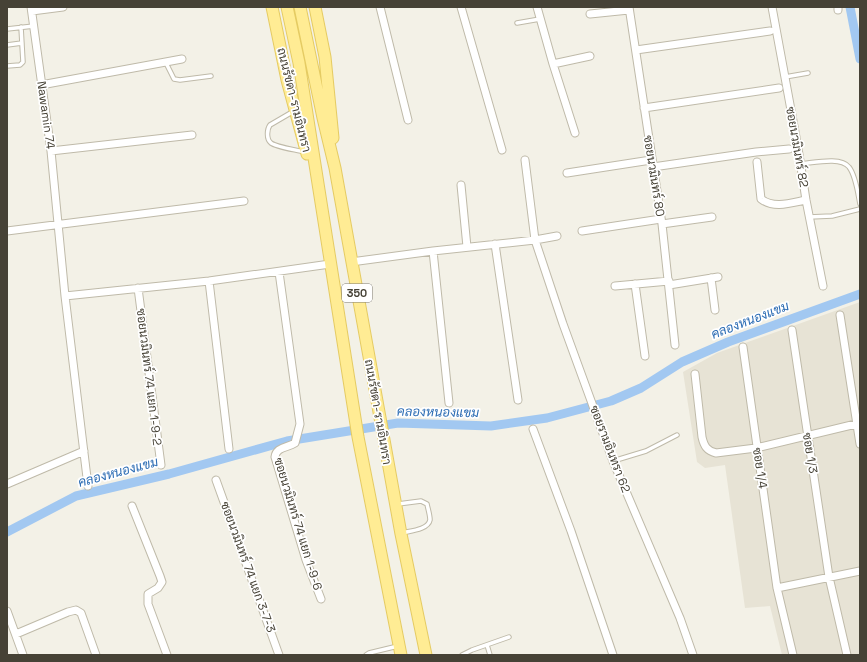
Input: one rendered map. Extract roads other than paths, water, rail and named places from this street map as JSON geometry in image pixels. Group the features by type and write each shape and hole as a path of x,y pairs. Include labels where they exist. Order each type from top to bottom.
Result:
{"main road":[{"name":"ถนนรัชดา-รามอินทรา","path":"272,7 295,110 320,192"},
{"name":"ถนนรัชดา-รามอินทรา","path":"287,7 299,63 355,421 400,650"},
{"name":"ถนนรัชดา-รามอินทรา","path":"300,7 322,118 334,168 400,534 426,655"},
{"name":"ถนนรัชดา-รามอินทรา","path":"315,7 325,57 329,87 334,168"}],"street":[{"path":"32,9 63,7"},
{"path":"380,7 408,120"},
{"path":"461,7 502,150"},
{"path":"537,7 553,64 575,132"},
{"name":"ซอยนวมินทร์ 82","path":"772,7 809,217 823,286"},
{"path":"590,14 629,8"},
{"name":"ซอยนวมินทร์ 80","path":"629,8 661,222 675,345"},
{"name":"Nawamin 74","path":"32,9 51,151 65,296 88,486"},
{"path":"636,50 770,31"},
{"path":"553,64 590,56"},
{"path":"41,85 182,59"},
{"path":"644,108 779,88"},
{"path":"51,151 192,135"},
{"path":"566,173 789,149"},
{"name":"ซอยรามอินทรา 62","path":"525,160 539,239 563,324 613,461 680,618 693,655"},
{"path":"757,162 762,199 767,203 774,205 806,200"},
{"path":"461,185 467,247"},
{"path":"7,230 244,201"},
{"path":"582,231 712,217"},
{"path":"351,262 433,250 557,236"},
{"path":"495,244 518,400"},
{"path":"433,250 449,403"},
{"path":"65,296 209,281 330,264"},
{"name":"ซอยนวมินทร์ 74 แยก 1-9-6","path":"279,272 300,424 295,443 278,450 275,457 306,560 321,598"},
{"path":"615,286 669,283 714,278 715,310"},
{"path":"209,281 229,449"},
{"path":"635,284 645,356"},
{"name":"ซอยนวมินทร์ 74 แยก 1-9-2","path":"138,288 161,465"},
{"path":"840,315 860,444"},
{"name":"ซอย 1/3","path":"792,330 829,577 846,655"},
{"name":"ซอย 1/4","path":"743,347 756,448 777,588 793,655"},
{"path":"695,374 702,437 704,446 710,452 716,453 756,448 858,424"},
{"path":"533,429 571,531 613,655"},
{"path":"7,484 84,451"},
{"name":"ซอยนวมินทร์ 74 แยก 3-7-3","path":"216,480 279,655"},
{"path":"132,506 162,582 158,588 148,594 147,597 148,604 167,655"},
{"path":"777,588 860,571"},
{"path":"16,634 76,610 81,613 96,655"},
{"path":"7,611 23,655"}],"lane":[{"path":"517,23 540,18"},
{"path":"7,29 34,26"},
{"path":"7,66 20,65 23,62 21,27"},
{"path":"7,45 22,43"},
{"path":"166,63 174,79 180,80 211,76"},
{"path":"784,77 808,73"},
{"path":"295,110 270,125 267,132 269,140 274,145 307,152"},
{"path":"800,164 835,161 842,162 849,167 856,184 860,204"},
{"path":"809,217 832,216 860,209"},
{"path":"613,461 646,450 677,435"},
{"path":"395,504 421,501 424,502 427,504 430,520 425,527 400,534"},
{"path":"462,655 509,637"},
{"path":"487,645 490,655"},
{"path":"366,655 369,653 400,650"}],"waterway":[{"path":"850,7 860,59"},
{"name":"คลองหนองแขม","path":"7,532 76,496 169,474 287,441 398,423 491,426 547,418 611,401 641,388 682,362 728,342 860,294"}]}
